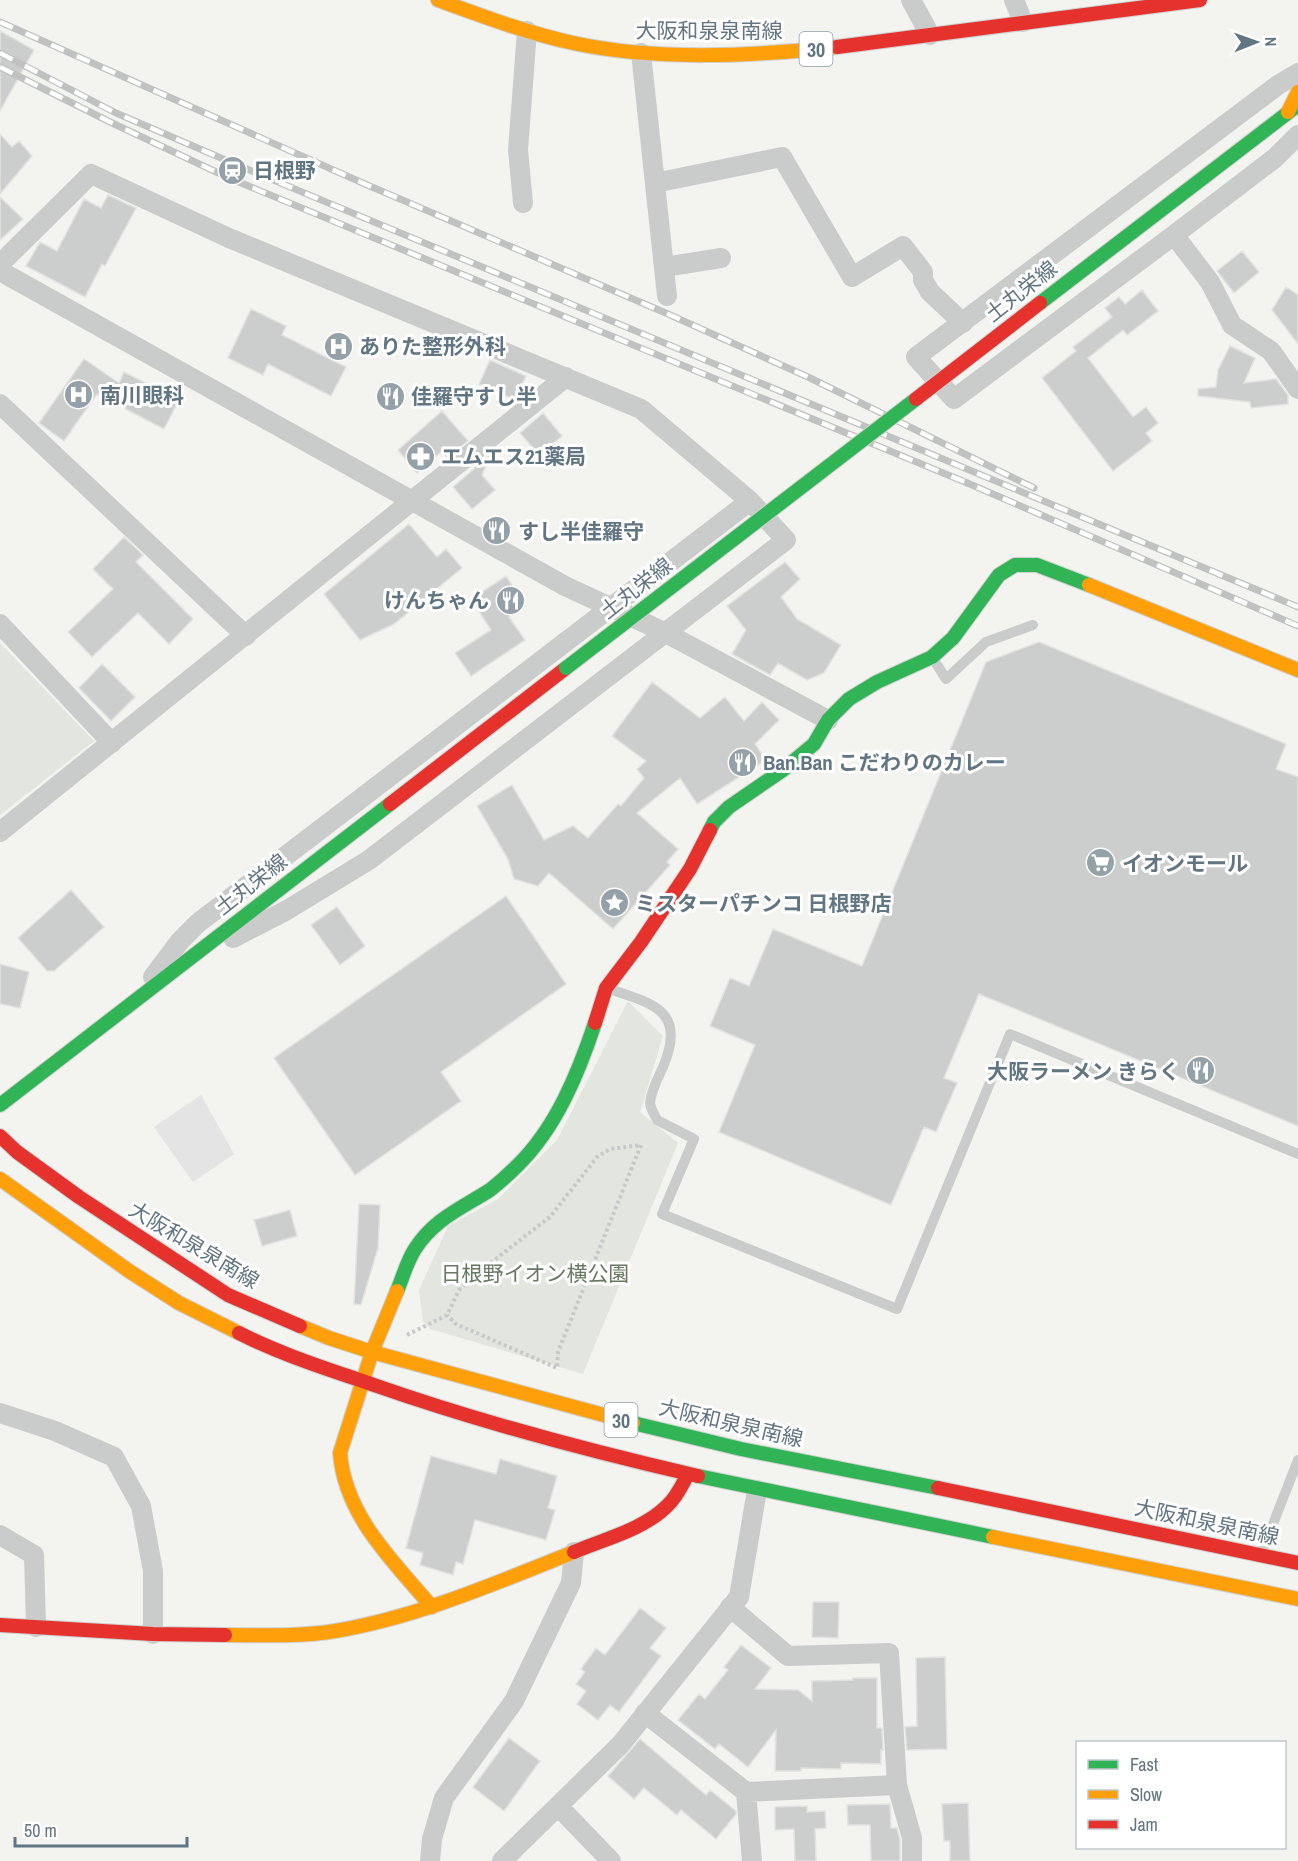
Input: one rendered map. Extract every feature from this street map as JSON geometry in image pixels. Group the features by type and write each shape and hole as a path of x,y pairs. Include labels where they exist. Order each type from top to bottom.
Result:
{"main road":[{"name":"大阪和泉泉南線","path":"438,0 527,31 573,43 641,53 713,56 770,53 1200,0"},
{"path":"1293,108 1298,92"},
{"name":"土丸栄線","path":"0,1105 1293,108"},
{"path":"432,1607 371,1534 351,1500 346,1486 340,1453 361,1382 415,1249 433,1228 455,1209 491,1189 518,1165 540,1140 564,1100 587,1046 606,988 641,942 690,869 714,822 729,807 783,770 814,744 828,720 849,699 877,682 932,657 959,631 999,574 1015,565 1037,565 1140,604 1298,670"},
{"name":"大阪和泉泉南線","path":"0,1136 17,1152 79,1197 228,1295 329,1338 586,1411 741,1449 1298,1563"},
{"name":"30","path":"0,1179 129,1271 179,1303 275,1351 436,1407 597,1453 757,1490 1298,1599"},
{"path":"0,1625 153,1634 277,1635 334,1631 432,1607 633,1528 662,1512 676,1497 688,1474"}],"street":[{"path":"911,0 930,34"},
{"path":"1014,0 1023,22"},
{"path":"523,203 518,150 527,31"},
{"path":"641,53 667,296"},
{"path":"1298,73 1278,85 916,357 954,399 1275,158 1298,135"},
{"path":"656,183 782,157 852,277 903,246 923,272 923,280 930,292 963,323"},
{"path":"0,264 91,174 229,238 641,409 750,501 786,540 369,860 287,910 181,965"},
{"path":"1174,235 1210,282 1232,325 1271,351 1295,379"},
{"path":"664,267 722,258"},
{"path":"0,271 565,586 664,632 828,720"},
{"path":"0,832 413,502 566,376"},
{"path":"0,404 246,636"},
{"path":"138,998 180,941 198,923 750,501"},
{"path":"0,624 112,743"},
{"path":"0,1413 55,1431 114,1457 141,1506 153,1570 153,1634"},
{"path":"502,1861 621,1744 740,1597 757,1490"},
{"path":"0,1535 34,1555 36,1627"},
{"path":"430,1861 432,1839 444,1798 514,1701 571,1583 574,1552"},
{"path":"730,1607 788,1656 888,1653 897,1785 912,1838 912,1861"},
{"path":"645,1713 746,1792 897,1785"},
{"path":"746,1792 752,1861"},
{"path":"558,1806 611,1861"}],"lane":[{"path":"932,657 946,679 986,642 1033,625"},
{"path":"606,988 644,1000 661,1012 671,1025 670,1049 650,1104 657,1120 694,1139 662,1214 897,1309 1010,1034 1298,1154"},
{"path":"1260,1555 1298,1460"}],"path":[{"path":"404,1336 447,1315 459,1290 550,1217 597,1157 610,1149 641,1146 558,1352 557,1368 456,1323 447,1315"}],"shaded area":[{"path":"201,1095 234,1154 193,1182 154,1127"}],"green space":[{"path":"0,643 94,741 0,815"},
{"name":"日根野イオン横公園","path":"628,1001 663,1036 640,1112 678,1143 583,1374 430,1329 423,1321 419,1290 448,1226 498,1199 557,1140"}],"building":[{"path":"0,31 34,50 0,111"},
{"path":"0,134 12,147 19,141 32,156 0,194"},
{"path":"108,195 136,208 105,266 102,264 85,297 26,266 40,242 57,251 84,199 101,208"},
{"path":"0,197 23,219 0,240"},
{"path":"1242,251 1259,272 1234,293 1217,271"},
{"path":"1286,287 1298,295 1298,344 1272,310"},
{"path":"1142,290 1158,311 1127,335 1123,330 1088,358 1133,417 1146,407 1158,423 1146,433 1152,441 1113,471 1042,378 1076,351 1073,347 1112,317 1105,308 1119,297 1125,304"},
{"path":"251,309 286,326 282,335 346,367 331,396 268,364 263,375 228,358"},
{"path":"1230,346 1255,358 1244,383 1276,379 1288,395 1288,404 1251,408 1250,402 1198,396 1198,389 1216,387 1218,370"},
{"path":"84,359 119,383 124,372 179,400 164,429 97,394 64,441 39,423"},
{"path":"490,360 526,376 515,400 479,384"},
{"path":"442,411 468,441 447,457 442,451 417,473 398,450"},
{"path":"543,413 562,436 539,455 520,433"},
{"path":"491,454 482,475 495,490 472,509 453,487"},
{"path":"409,524 437,557 446,549 462,568 394,624 360,640 324,594"},
{"path":"124,537 143,555 136,562 193,619 169,644 138,613 92,657 68,632 113,589 93,569"},
{"path":"785,562 800,579 781,597 797,619 841,645 824,673 807,680 778,663 770,675 732,654 746,630 727,606"},
{"path":"506,576 525,606 509,617 525,640 471,676 455,653 491,630 471,599"},
{"name":"イオンモール","path":"1039,642 1286,744 1276,769 1298,777 1298,1126 979,994 944,1078 957,1083 936,1132 924,1127 891,1205 719,1132 755,1045 710,1026 730,978 749,986 773,929 862,966 986,662"},
{"path":"102,664 135,697 111,721 79,688"},
{"path":"652,682 700,718 725,697 744,721 762,702 779,720 755,744 766,760 697,804 680,778 637,813 678,849 667,862 670,865 613,929 549,873 538,886 514,879 508,859 477,806 512,785 544,840 573,826 588,838 618,804 621,806 644,778 637,769 646,761 612,736"},
{"path":"71,890 104,927 54,971 47,971 18,938"},
{"path":"506,896 566,984 441,1072 461,1101 355,1175 274,1058"},
{"path":"337,907 365,946 340,965 311,925"},
{"path":"0,964 29,972 20,1008 0,1004"},
{"path":"359,1204 380,1205 378,1248 361,1305 354,1304"},
{"path":"290,1210 297,1236 262,1246 254,1220"},
{"path":"431,1456 496,1474 500,1459 557,1476 548,1508 555,1510 546,1540 475,1520 463,1564 456,1562 453,1575 420,1565 423,1553 406,1548"},
{"path":"813,1602 839,1602 838,1638 812,1637"},
{"path":"640,1608 666,1628 650,1648 661,1656 619,1712 610,1705 598,1720 577,1704 586,1691 576,1684 585,1672 581,1669 596,1648 605,1655"},
{"path":"741,1645 771,1668 755,1689 798,1690 812,1701 812,1681 877,1678 877,1728 882,1728 881,1764 841,1763 841,1769 801,1768 801,1771 775,1771 776,1730 748,1767 719,1744 715,1749 678,1720 699,1694 705,1699 728,1670 724,1667"},
{"path":"945,1657 947,1749 907,1750 905,1727 917,1726 916,1658"},
{"path":"509,1738 540,1761 504,1811 473,1787"},
{"path":"640,1739 706,1795 710,1790 736,1811 716,1839 681,1810 677,1815 644,1788 634,1799 608,1776"},
{"path":"968,1803 970,1861 950,1861 950,1841 944,1841 942,1804"},
{"path":"890,1804 891,1828 897,1828 900,1840 900,1861 871,1861 870,1825 848,1825 847,1805"},
{"path":"807,1806 807,1812 825,1811 826,1828 815,1829 816,1861 795,1861 794,1829 775,1830 775,1807"}],"railway":[{"path":"0,22 808,377 1034,488"},
{"path":"0,53 116,113 235,164 1298,607"},
{"path":"0,67 229,178 965,482 1298,626"}],"traffic: fast":[{"path":"1040,303 1298,105"},
{"path":"566,668 916,399"},
{"path":"710,830 714,822 729,807 783,770 814,744 828,720 849,699 877,682 932,657 953,638 999,575 1015,565 1037,565 1089,585"},
{"path":"0,1105 390,804"},
{"path":"397,1291 412,1254 431,1230 449,1215 490,1190 517,1166 543,1135 573,1081 595,1023"},
{"path":"633,1423 741,1449 938,1488"},
{"path":"698,1476 993,1537"}],"traffic: slow":[{"path":"438,0 539,34 605,49 671,55 704,55 772,53 837,47"},
{"path":"1288,112 1298,92"},
{"path":"1089,585 1298,670"},
{"path":"0,1179 129,1271 179,1303 239,1333"},
{"path":"397,1291 372,1352 340,1453 344,1476 361,1517 387,1555 432,1607"},
{"path":"300,1326 372,1352 633,1423"},
{"path":"993,1537 1298,1599"},
{"path":"225,1635 308,1634 366,1625 456,1598 574,1552"}],"traffic: jam":[{"path":"837,47 1200,0"},
{"path":"916,399 1040,303"},
{"path":"390,804 566,668"},
{"path":"595,1023 606,988 641,942 690,869 710,830"},
{"path":"0,1136 17,1152 79,1197 228,1295 300,1326"},
{"path":"239,1333 305,1361 414,1399 576,1446 698,1476"},
{"path":"574,1552 647,1521 674,1499 688,1474"},
{"path":"938,1488 1298,1563"},
{"path":"0,1625 153,1634 225,1635"}],"place":[{"name":"日根野","path":"232,170"},
{"name":"ありた整形外科","path":"338,346"},
{"name":"南川眼科","path":"79,395"},
{"name":"佳羅守すし半","path":"390,396"},
{"name":"エムエス21薬局","path":"420,456"},
{"name":"すし半佳羅守","path":"497,531"},
{"name":"けんちゃん","path":"510,600"},
{"name":"Ban.Ban こだわりのカレー","path":"742,762"},
{"name":"イオンモール","path":"1101,863"},
{"name":"ミスターパチンコ 日根野店","path":"614,903"},
{"name":"大阪ラーメン きらく","path":"1201,1071"}]}
